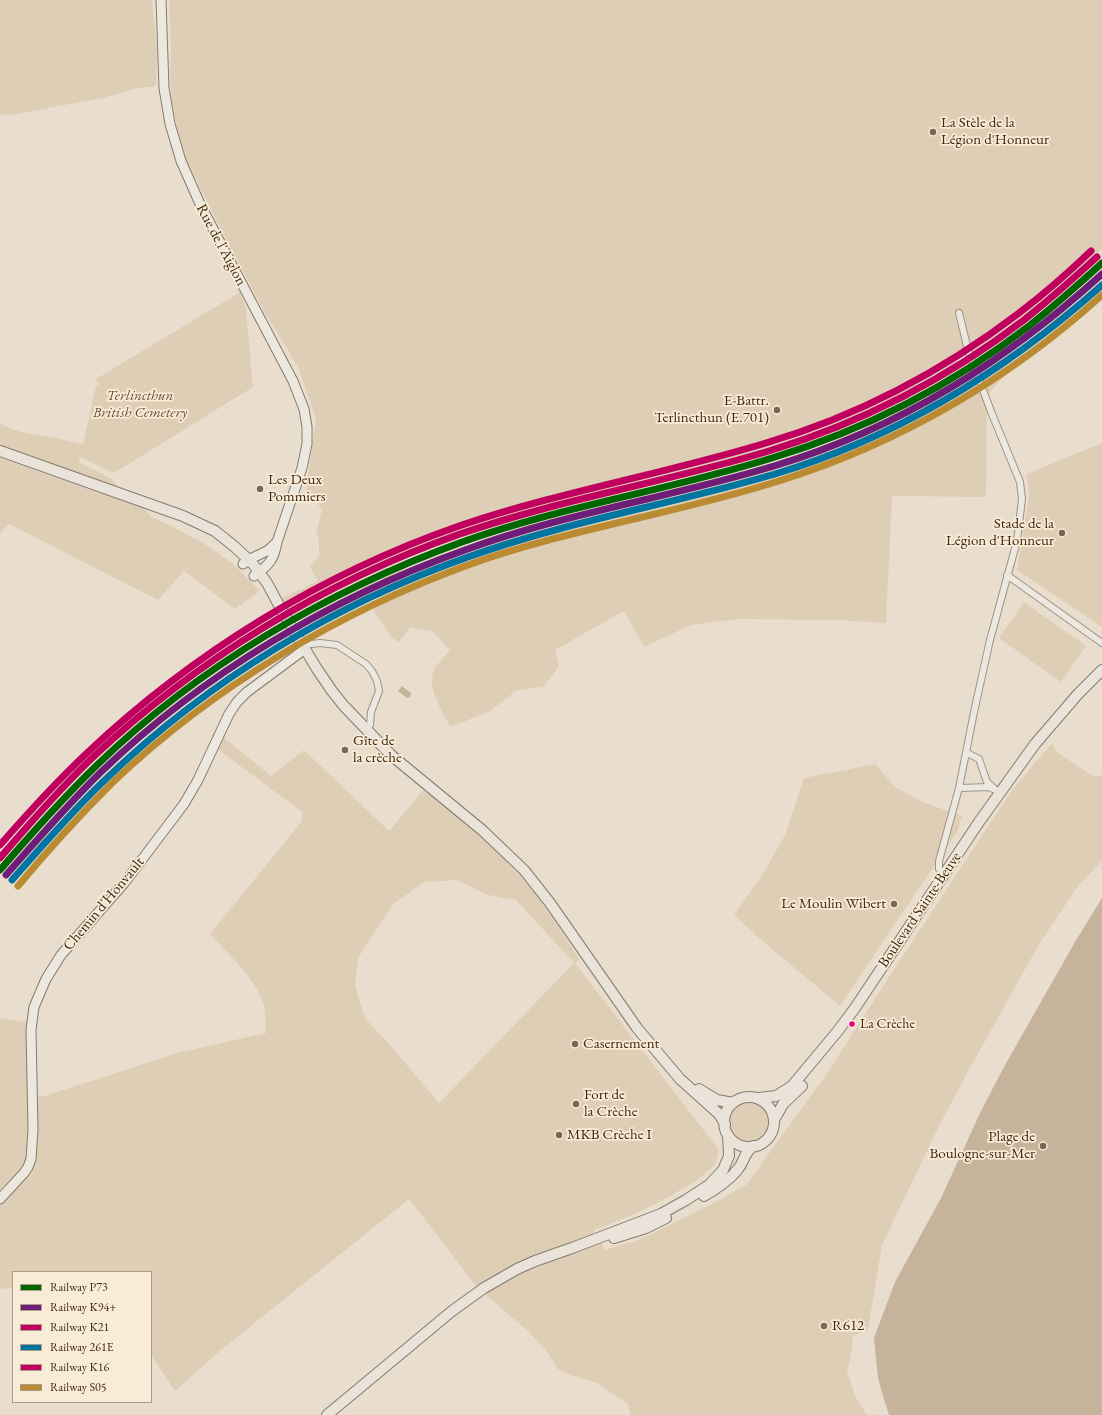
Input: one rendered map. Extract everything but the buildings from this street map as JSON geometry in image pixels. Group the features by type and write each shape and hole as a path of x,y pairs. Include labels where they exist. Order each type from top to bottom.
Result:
{"main road":[{"path":"0,451 159,507 198,527 246,562 270,587 293,630 336,696 367,731 395,758 501,847 535,884 553,907 628,1016 684,1082 719,1114 725,1124 730,1153 727,1163 719,1176 709,1185 680,1204 661,1214 535,1261 517,1269 477,1292 417,1339 327,1415"},
{"name":"Boulevard Sainte-Beuve","path":"1015,772 1043,734 1102,670"},
{"name":"Boulevard Sainte-Beuve","path":"824,1047 855,1008 944,874 996,791 1102,680"},
{"path":"652,1046 703,1093 717,1100 733,1103"},
{"path":"725,1124 726,1113 733,1103 745,1097 773,1097 789,1089 824,1047"},
{"path":"728,1135 739,1144 747,1146 761,1144 769,1137 773,1130 774,1120 783,1104 799,1089 807,1078 824,1047"},
{"path":"758,1098 765,1102 770,1108 774,1120"},
{"path":"572,1248 619,1237 641,1230 678,1212 710,1193 731,1177 741,1166 746,1152 753,1146"}],"street":[{"name":"Rue de l'Aiglon","path":"161,0 164,88 167,112 183,168 196,197 301,398 306,418 308,438 305,458 272,559 267,567 257,574"},
{"path":"944,874 939,870 939,861 960,788 982,674 1021,519 1022,499 1022,487 968,350 959,313"},
{"path":"246,562 267,551 277,542"},
{"path":"1008,574 1102,642"},
{"path":"304,647 320,643 337,645 366,664 372,671 379,691 371,712 370,725 367,731"},
{"name":"Chemin d'Honvault","path":"0,1199 24,1173 31,1159 33,1130 31,1030 34,1007 46,979 64,951 125,882 184,804 198,780 229,714 237,702 247,692 304,647"},
{"path":"967,754 980,759 986,780 996,791"},
{"path":"960,788 989,787 996,791"}],"green space":[{"path":"0,0 152,0 157,49 156,85 138,88 103,98 16,114 0,115"},
{"path":"169,0 1102,0 1102,249 1057,291 974,354 967,354 957,359 959,364 898,398 863,415 770,450 486,524 374,567 288,612 282,598 318,581 310,567 319,556 319,538 316,533 322,509 306,490 316,418 298,367 265,313 185,157 177,129 172,103 170,80 171,47"},
{"path":"1102,269 1102,273 1063,308 1072,321 1059,336 1048,317"},
{"name":"Terlincthun British Cemetery","path":"240,292 246,309 253,387 114,473 80,457 79,462 112,479 118,488 0,445 0,423 18,431 83,444 96,386 99,385 96,379"},
{"path":"999,357 1007,374 987,395 986,497 892,496 886,623 838,620 738,619 691,625 644,647 624,611 555,650 559,667 543,687 517,690 490,711 451,727 436,700 432,684 432,677 435,667 450,650 432,631 410,627 399,642 391,637 373,610 382,596 372,595 326,620 312,614 382,578 495,536 542,522 706,483 763,467 838,440 922,400"},
{"name":"Stade de la Légion d'Honneur","path":"1102,443 1102,627 1017,570 1029,496 1027,474"},
{"path":"0,458 103,494 143,506 151,517 205,544 232,563 260,591 235,609 184,571 158,600 9,524 0,533"},
{"path":"1024,602 1086,646 1061,682 999,638"},
{"path":"221,735 271,776 304,750 389,831 424,789 473,830 519,875 550,916 579,959 575,963 719,1150 715,1165 696,1181 633,1215 594,1230 605,1250 641,1239 710,1205 746,1185 828,1072 1010,793 1052,744 1057,752 1094,777 1102,775 1102,861 1078,886 1038,946 939,1126 882,1245 868,1329 853,1336 851,1355 847,1371 856,1398 867,1415 630,1415 628,1404 597,1383 570,1375 558,1369 545,1349 528,1331 488,1297 473,1282 409,1199 221,1350 175,1391 152,1356 152,1271 12,1271 12,1288 0,1289 0,1018 28,1022 27,1077 29,1097 45,1096 177,1053 266,1033 265,1009 254,984 240,966 210,934 302,821 302,812 216,748","holes":["457,880 488,895 516,900 574,963 439,1103 365,1018 355,986 358,958 393,904 424,882"]},
{"path":"875,764 895,787 923,802 962,816 957,832 840,1006 734,915 764,872 785,835 804,778"},
{"path":"745,1101 753,1101 760,1104 766,1110 769,1121 766,1132 760,1138 753,1141 745,1141 738,1138 732,1132 729,1125 729,1117 732,1110 738,1104"}],"shaded area":[{"path":"402,686 411,693 410,697 407,698 398,691"},
{"name":"Plage de Boulogne-sur-Mer","path":"1102,898 1102,1415 889,1415 878,1378 874,1338 895,1282 941,1198 981,1111 1005,1065 1075,942"}],"rail line":[{"name":"K16","path":"0,845 64,775 128,717 170,682 261,620 309,593 408,545 459,526 535,503 766,443 800,432 866,405 930,373 990,334 1038,298 1091,251"},
{"name":"K21","path":"0,858 67,783 131,723 218,657 264,627 311,600 360,575 409,553 460,534 537,511 769,451 803,440 870,413 934,380 995,341 1024,320 1097,257"},
{"name":"P73","path":"0,870 71,791 136,730 221,664 314,608 362,584 412,562 500,529 578,508 695,480 807,447 841,434 906,404 969,368 1029,326 1102,263"},
{"name":"K94+","path":"6,875 53,822 101,772 141,736 182,702 226,671 271,642 318,615 415,569 503,537 580,515 697,487 774,466 865,432 908,412 949,389 989,363 1028,336 1102,274"},
{"name":"261E","path":"12,880 82,803 146,742 231,677 276,648 322,622 418,576 506,544 582,523 737,485 820,459 864,441 949,398 989,372 1066,316 1102,285"},
{"name":"S05","path":"18,886 52,846 112,783 151,748 192,715 235,684 280,655 326,629 422,583 509,551 587,530 743,492 826,465 869,447 952,405 991,380 1030,354 1102,295"}],"place":[{"name":"La Stèle de la Légion d'Honneur","path":"933,132"},
{"name":"E-Battr. Terlincthun (E.701)","path":"777,410"},
{"name":"Les Deux Pommiers","path":"260,489"},
{"name":"Stade de la Légion d'Honneur","path":"1062,533"},
{"name":"Gîte de la crèche","path":"345,750"},
{"name":"Le Moulin Wibert","path":"894,904"},
{"name":"La Crèche","path":"852,1024"},
{"name":"Casernement","path":"575,1044"},
{"name":"Fort de la Crèche","path":"576,1104"},
{"name":"MKB Crèche I","path":"559,1135"},
{"name":"Plage de Boulogne-sur-Mer","path":"1043,1146"},
{"name":"R612","path":"824,1326"}]}
